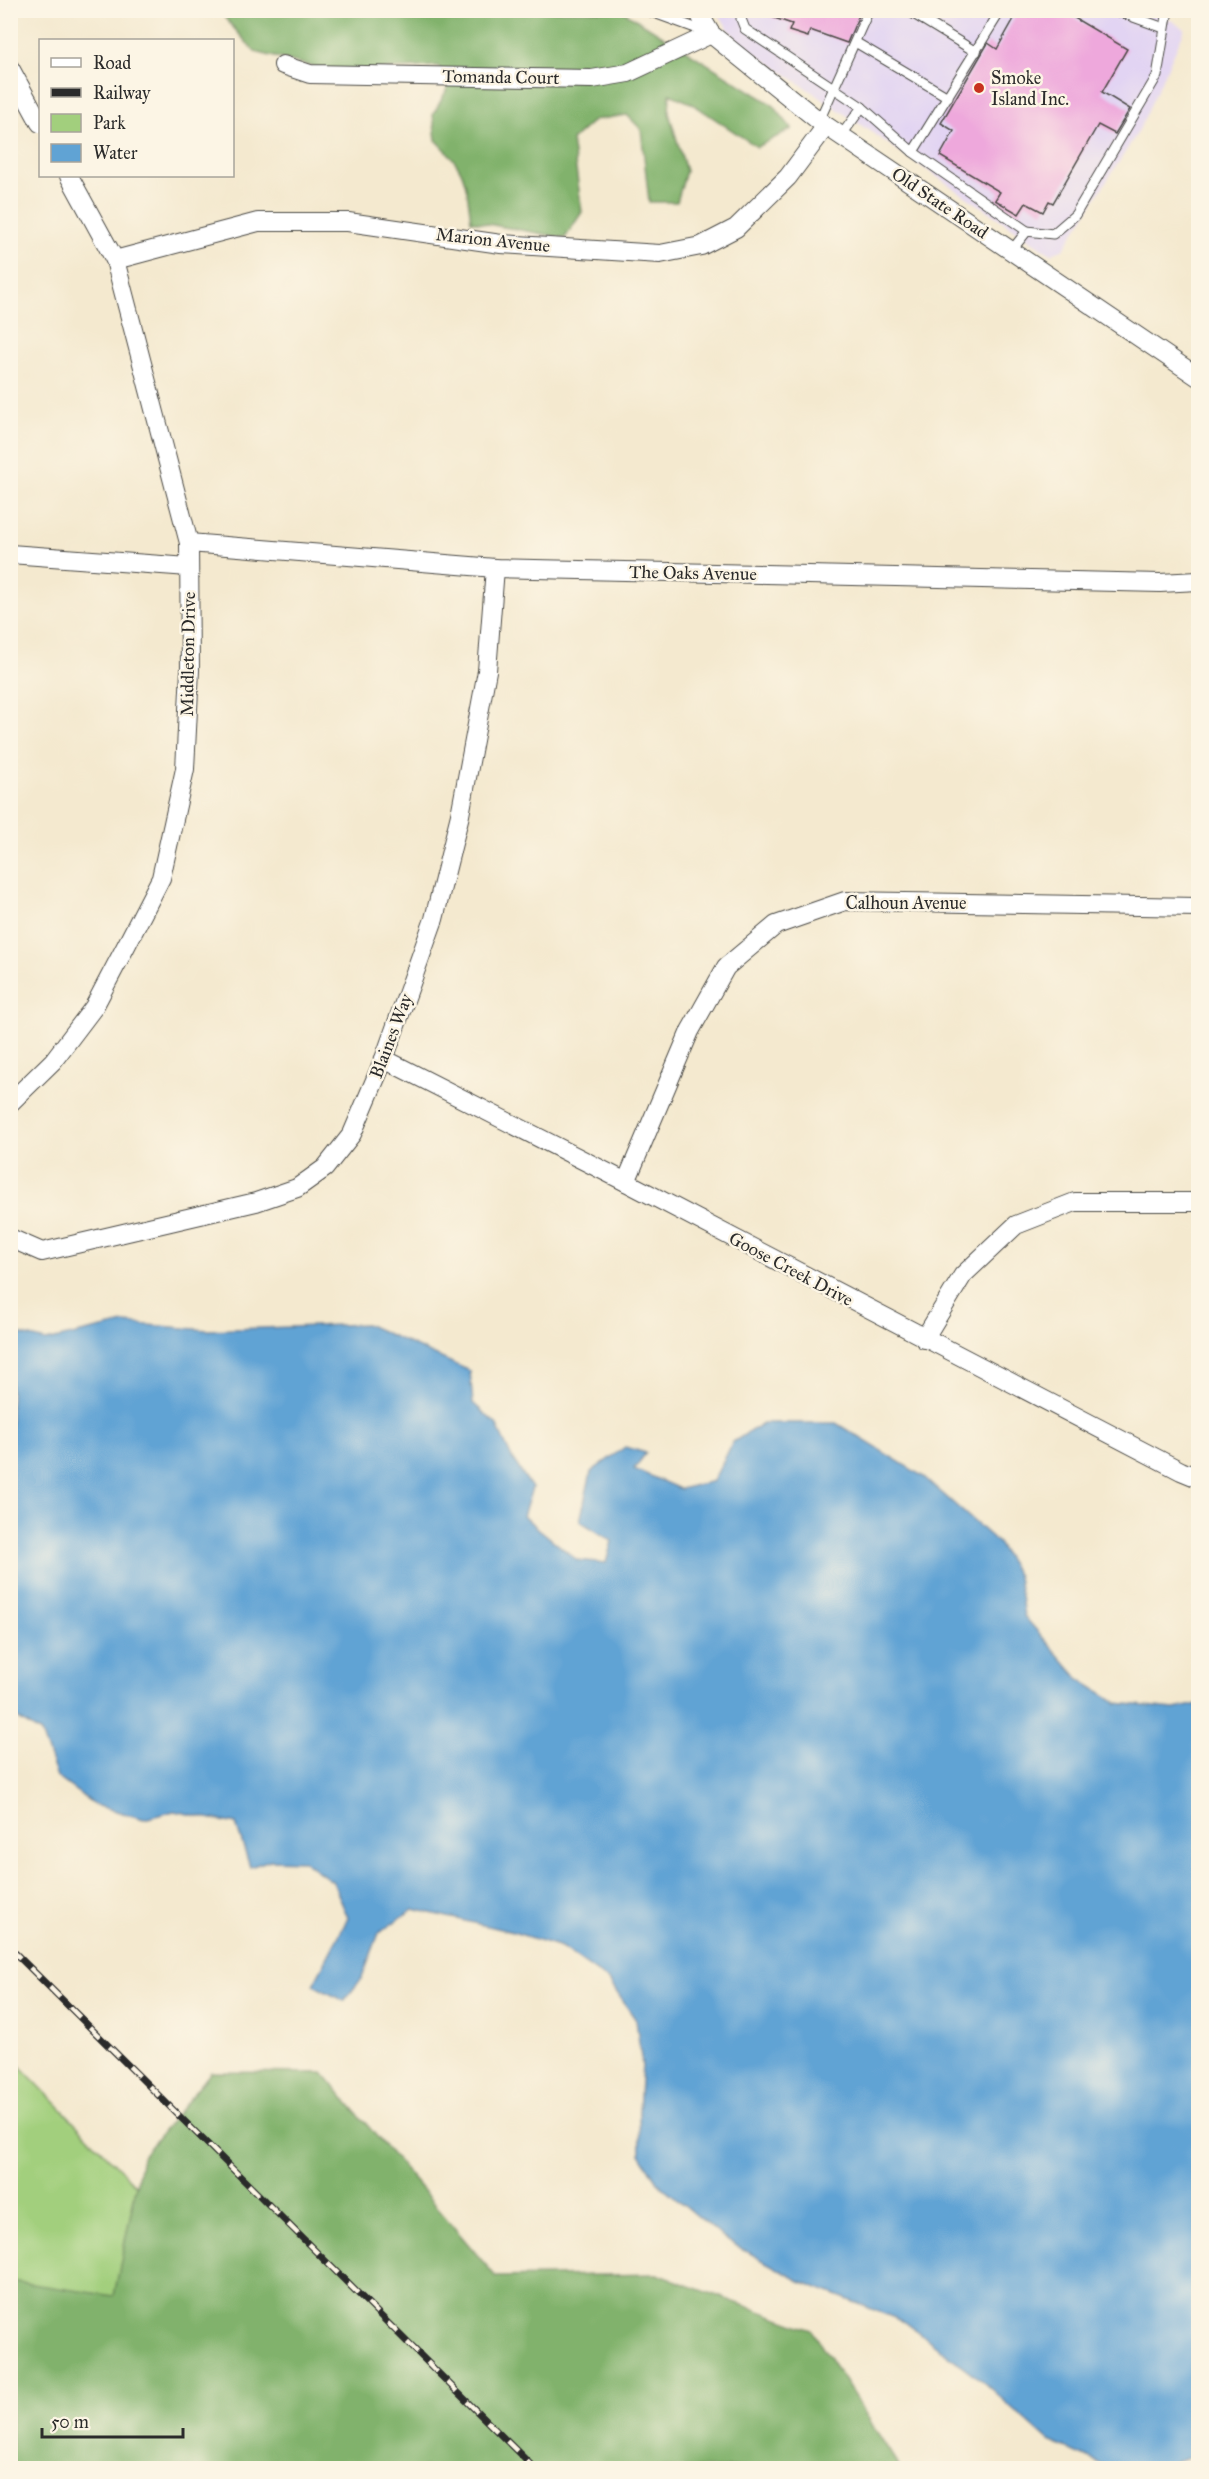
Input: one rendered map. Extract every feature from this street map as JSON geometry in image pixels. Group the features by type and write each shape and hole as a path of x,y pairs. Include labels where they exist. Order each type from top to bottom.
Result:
{"street":[{"name":"Old State Road","path":"697,10 711,34 828,128 1198,378"},
{"name":"Tomanda Court","path":"282,65 310,74 592,79 628,73 711,34"},
{"path":"10,68 39,121"},
{"name":"Marion Avenue","path":"115,260 258,222 348,222 501,244 660,254 701,246 736,228 788,177 828,128"},
{"name":"Middleton Drive","path":"10,1103 53,1060 94,1007 161,878 185,770 190,670 189,543 115,260 70,177"},
{"name":"The Oaks Avenue","path":"189,543 495,568 1113,582 1198,581"},
{"path":"10,554 189,567"},
{"name":"Blaines Way","path":"10,1238 42,1252 256,1202 297,1188 325,1168 352,1134 384,1059 434,919 460,815 487,671 495,568"},
{"name":"Calhoun Avenue","path":"626,1182 690,1031 726,967 776,926 845,901 1198,907"},
{"name":"Goose Creek Drive","path":"384,1059 626,1182 1180,1471 1198,1478"},
{"path":"924,1339 963,1275 1016,1225 1075,1202 1198,1202"}],"lane":[{"path":"646,10 711,34"},
{"path":"742,10 741,19 745,29 862,106 913,152 1027,231 1053,234 1075,215 1157,76 1168,10"},
{"path":"828,128 833,89 869,10"},
{"path":"907,10 976,52"},
{"path":"913,152 1001,10"},
{"path":"1114,10 1164,28"},
{"path":"855,42 948,97"},
{"path":"828,128 862,106"},
{"path":"1011,251 1027,231"}],"shaded area":[{"path":"1155,10 1185,29 1138,132 1064,248 1051,254 740,43 717,11"}],"green space":[{"path":"227,10 623,11 773,105 792,129 757,147 691,103 670,94 669,113 686,171 677,202 649,202 641,129 627,115 594,120 572,140 582,212 565,238 471,221 463,176 453,159 436,140 433,115 451,82 438,66 335,72 255,52 225,18"},
{"path":"10,2056 159,2209 469,2468 11,2301"},
{"path":"211,2072 323,2073 496,2277 657,2274 812,2330 900,2468 11,2468 11,2281 114,2296 142,2157"}],"water":[{"path":"124,1323 208,1330 366,1324 470,1371 473,1403 496,1424 512,1458 532,1488 523,1516 577,1560 606,1563 612,1541 580,1521 591,1472 625,1447 646,1453 634,1469 680,1489 713,1481 733,1442 763,1423 836,1423 924,1477 998,1543 1018,1576 1024,1616 1079,1679 1117,1703 1174,1709 1198,1704 1198,2455 1157,2468 1109,2467 1049,2441 982,2381 905,2322 800,2281 726,2240 657,2182 640,2154 639,2112 642,2065 636,2020 609,1981 561,1947 513,1932 413,1909 379,1933 362,1978 344,2001 313,1985 348,1918 333,1882 304,1861 270,1860 250,1867 236,1824 174,1811 144,1819 95,1805 57,1777 41,1733 11,1714 11,1332 46,1341"}],"building":[{"path":"761,10 861,10 847,43 810,30 808,37 789,31 792,24 760,13"},
{"path":"1019,10 1061,10 1127,49 1102,92 1130,109 1115,134 1098,125 1053,203 1049,201 1043,212 1026,203 1019,214 995,200 1000,192 940,156 954,131 941,123 988,43 997,49"}],"railway":[{"path":"10,1948 534,2468"}],"place":[{"name":"Smoke Island Inc.","path":"979,88"}]}
